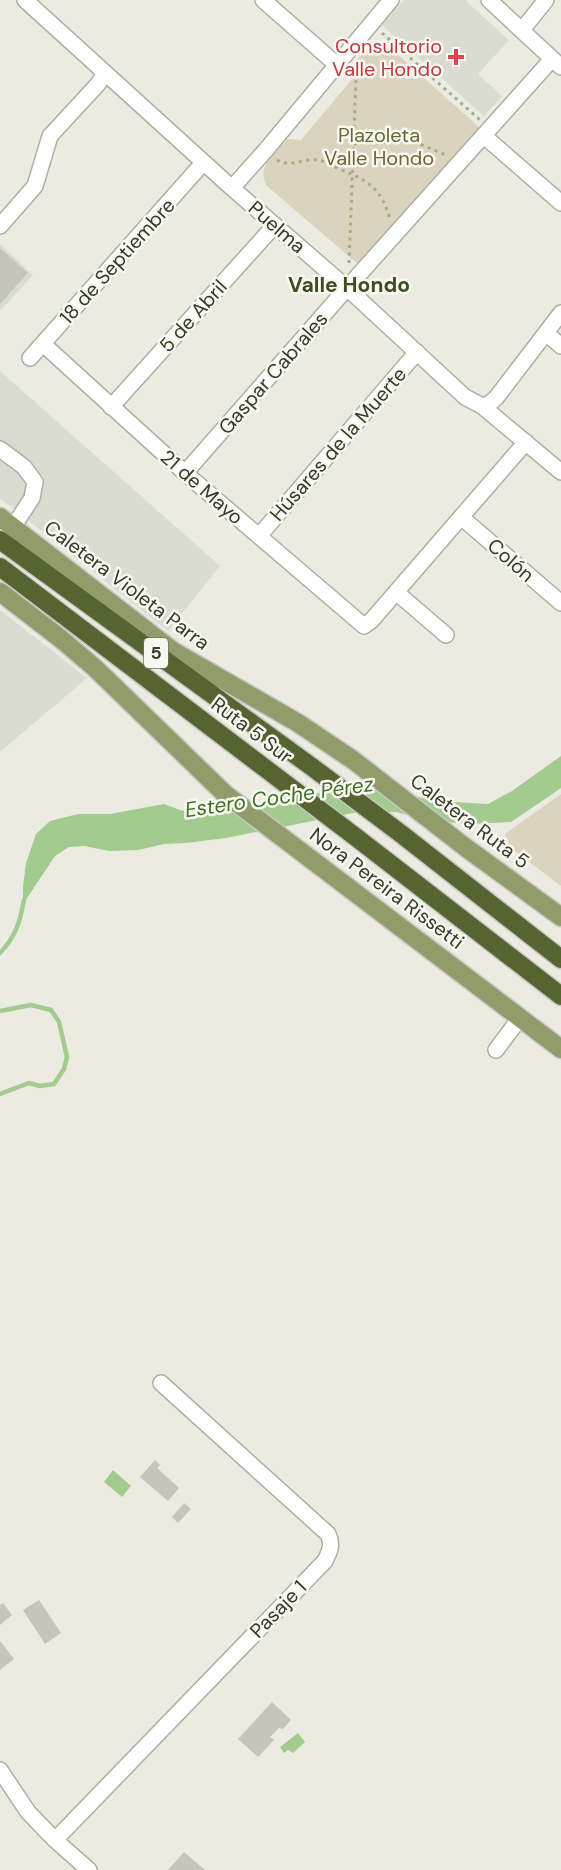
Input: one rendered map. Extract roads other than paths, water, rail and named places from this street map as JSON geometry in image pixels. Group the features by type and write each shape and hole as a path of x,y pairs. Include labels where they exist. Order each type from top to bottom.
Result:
{"highway":[{"name":"Ruta 5 Sur","path":"4,528 561,959"},
{"name":"Ruta 5 Sur","path":"0,567 561,996"}],"main road":[{"name":"Caletera Violeta Parra","path":"4,528 172,651 298,723 353,760"},
{"name":"Nora Pereira Rissetti","path":"0,592 96,668 225,794 561,1049"},
{"name":"Caletera Ruta 5","path":"353,760 465,847 561,916"}],"street":[{"name":"Puelma","path":"25,0 203,163 347,288 465,397 482,406 561,472"},
{"path":"263,0 337,65"},
{"path":"232,188 391,0"},
{"path":"489,0 556,63"},
{"path":"522,30 546,0"},
{"name":"Gaspar Cabrales","path":"185,472 487,133 556,63"},
{"path":"0,226 35,186 50,136 105,74"},
{"path":"487,133 561,203"},
{"name":"18 de Septiembre","path":"30,358 203,163"},
{"name":"5 de Abril","path":"111,407 275,225"},
{"path":"482,406 496,398 561,313"},
{"path":"546,333 561,346"},
{"name":"21 de Mayo","path":"43,344 111,407 364,626 396,592"},
{"name":"Húsares de la Muerte","path":"259,536 417,352"},
{"path":"446,635 396,592 526,442"},
{"path":"0,449 24,466 35,482 32,498 4,528"},
{"name":"Colón","path":"461,517 561,603"},
{"path":"496,1050 520,1018"},
{"name":"Pasaje 1","path":"55,1840 325,1561 330,1550 332,1540 328,1534 161,1383"},
{"path":"0,1770 28,1812 89,1870"}],"waterway":[{"name":"Estero Coche Pérez","path":"0,953 10,941 16,928 24,900"},
{"name":"Estero Coche Pérez","path":"0,1011 31,1005 51,1010 59,1022 67,1057 64,1069 54,1084 40,1086 29,1083 0,1094"}],"place":[{"name":"Consultorio Valle Hondo","path":"456,57"}],"district":[{"name":"Valle Hondo","path":"349,285"}],"park label":[{"name":"Plazoleta Valle Hondo","path":"379,146"}]}
